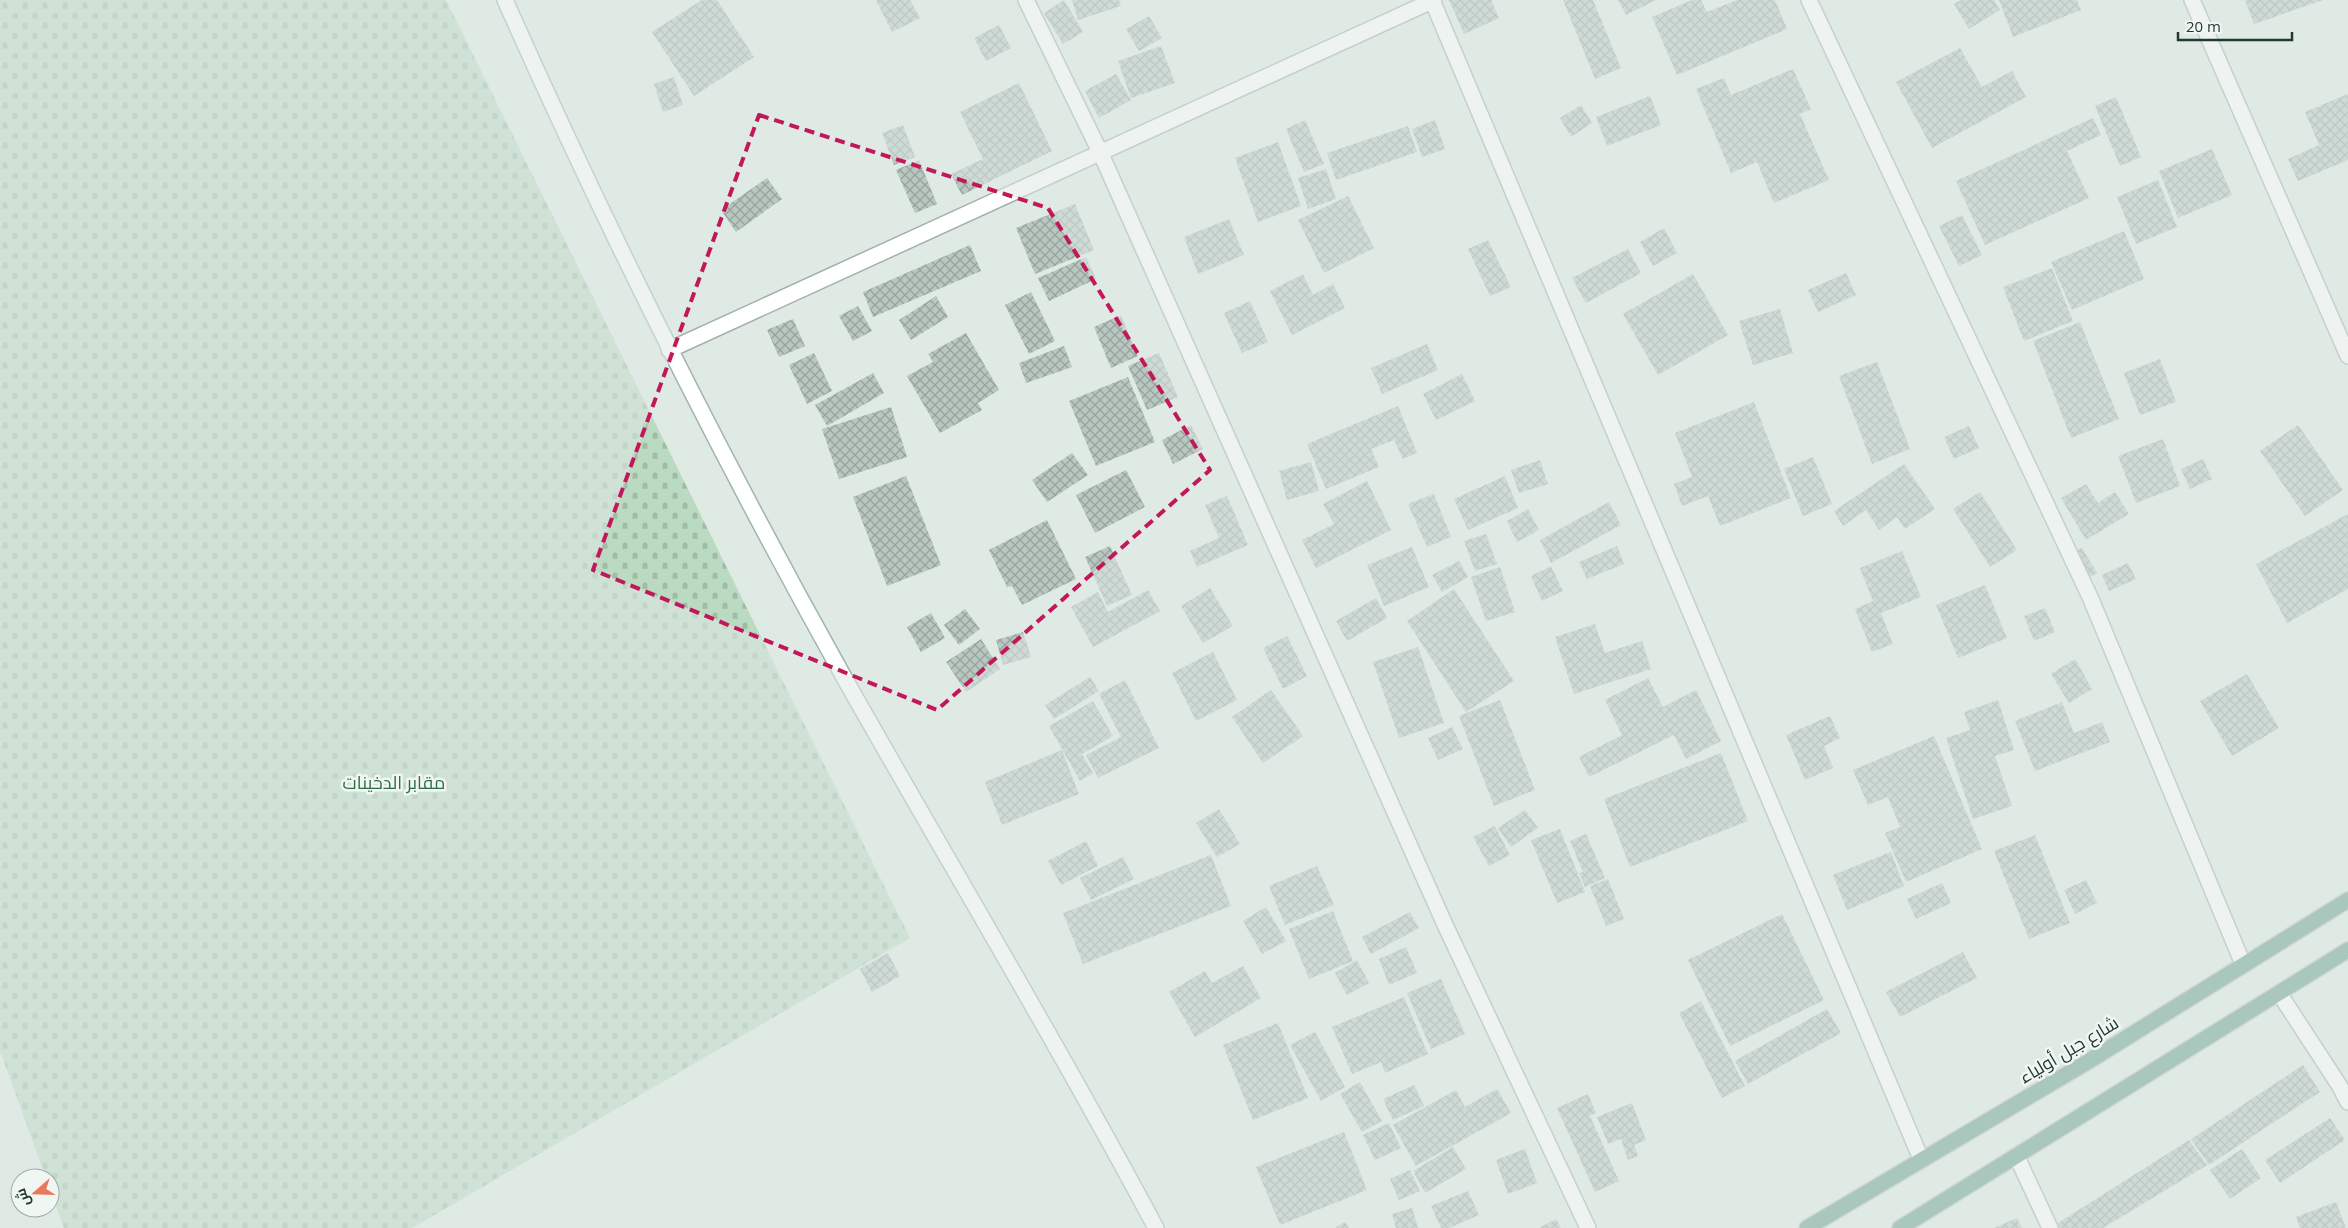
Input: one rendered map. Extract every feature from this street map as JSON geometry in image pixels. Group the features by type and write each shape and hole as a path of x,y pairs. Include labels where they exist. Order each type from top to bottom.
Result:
{"main road":[{"name":"شارع جبل أولياء","path":"1807,1228 2089,1061 2348,900"},
{"path":"1900,1228 2348,950"}],"street":[{"path":"505,0 669,350 845,678 1081,1088 1156,1228"},
{"path":"1026,0 1101,154 1446,927 1588,1228"},
{"path":"669,350 1101,154 1433,0 1921,1159"},
{"path":"1808,0 2090,597 2244,964"},
{"path":"2192,0 2348,356"},
{"path":"2279,993 2348,1102"},
{"path":"2016,1157 2050,1228"}],"highlighted area":[{"path":"759,115 1048,208 1210,470 937,710 593,570"}],"green space":[{"name":"مقابر الدخينات","path":"0,0 446,0 910,938 412,1228 64,1228 60,1217 60,1168 42,1168 0,1051"}],"building":[{"path":"702,0 717,0 754,57 694,96 652,32"},
{"path":"876,0 910,0 920,18 892,32"},
{"path":"1064,0 1083,32 1063,44 1044,13"},
{"path":"1072,0 1119,0 1121,6 1078,20"},
{"path":"1449,0 1491,0 1499,18 1464,34"},
{"path":"1563,0 1593,0 1621,68 1595,79"},
{"path":"1618,0 1656,0 1626,15"},
{"path":"1692,0 1701,0 1707,12 1737,0 1775,0 1787,29 1677,75 1652,17"},
{"path":"1961,0 1994,0 2000,10 1969,29 1954,4"},
{"path":"1999,0 2077,0 2081,10 2013,37"},
{"path":"2245,0 2323,0 2254,24"},
{"path":"1149,16 1162,38 1139,51 1126,29"},
{"path":"999,25 1011,48 986,61 974,38"},
{"path":"1161,46 1175,83 1131,98 1118,61"},
{"path":"1960,48 1982,87 2012,71 2026,97 1932,148 1896,82"},
{"path":"1793,69 1811,109 1800,114 1829,180 1774,203 1757,162 1731,173 1696,89 1724,78 1731,95"},
{"path":"1116,74 1131,100 1099,118 1085,91"},
{"path":"674,77 683,105 663,112 654,84"},
{"path":"1019,83 1052,151 962,195 951,174 983,159 960,112"},
{"path":"2348,94 2348,160 2298,181 2288,159 2319,145 2305,112"},
{"path":"1650,96 1661,125 1607,146 1596,117"},
{"path":"2116,97 2141,157 2120,166 2095,106"},
{"path":"1581,105 1592,123 1571,137 1560,118"},
{"path":"2093,118 2101,135 2067,151 2089,198 1985,245 1956,181"},
{"path":"1305,120 1324,164 1304,172 1286,129"},
{"path":"1435,120 1445,149 1422,157 1412,129"},
{"path":"903,125 915,157 894,165 882,133"},
{"path":"1408,126 1417,152 1336,180 1327,153"},
{"path":"1278,142 1301,206 1258,222 1235,158"},
{"path":"2212,149 2232,195 2178,218 2159,171"},
{"path":"919,160 937,204 915,213 896,170"},
{"path":"1326,169 1336,199 1308,209 1298,178"},
{"path":"767,178 782,199 736,232 721,210"},
{"path":"2158,180 2177,227 2136,244 2117,197"},
{"path":"1348,196 1374,248 1324,273 1298,220"},
{"path":"1075,204 1094,250 1035,274 1016,228"},
{"path":"1962,215 1982,255 1959,266 1939,226"},
{"path":"1229,219 1244,255 1198,274 1184,237"},
{"path":"1664,228 1677,253 1653,266 1640,242"},
{"path":"2124,231 2144,279 2072,310 2051,262"},
{"path":"1488,240 1511,287 1490,296 1468,249"},
{"path":"970,245 981,271 873,317 863,292"},
{"path":"1628,249 1641,273 1586,303 1572,278"},
{"path":"1086,257 1096,279 1049,301 1038,278"},
{"path":"2052,268 2073,321 2024,341 2003,287"},
{"path":"1846,273 1856,295 1818,312 1808,290"},
{"path":"1303,274 1313,295 1333,284 1345,308 1292,335 1270,291"},
{"path":"1693,274 1728,335 1658,375 1623,314"},
{"path":"1031,292 1055,341 1029,354 1005,305"},
{"path":"936,296 948,317 911,340 899,320"},
{"path":"1250,301 1268,342 1242,353 1224,313"},
{"path":"858,306 872,331 853,341 839,316"},
{"path":"1780,309 1793,353 1753,365 1739,321"},
{"path":"1121,315 1138,356 1111,368 1094,327"},
{"path":"793,319 805,346 779,357 767,330"},
{"path":"2080,322 2119,419 2071,438 2033,341"},
{"path":"966,333 999,390 978,403 982,410 940,433 907,376 933,362 928,354"},
{"path":"1427,344 1438,370 1382,394 1371,368"},
{"path":"1064,346 1072,367 1026,383 1019,363"},
{"path":"814,353 832,391 807,404 789,365"},
{"path":"1159,353 1178,397 1147,410 1128,366"},
{"path":"2160,359 2176,402 2140,415 2124,373"},
{"path":"1877,362 1910,449 1872,464 1839,376"},
{"path":"873,373 884,393 827,426 815,405"},
{"path":"1462,374 1475,401 1436,420 1423,394"},
{"path":"1128,377 1155,442 1096,466 1069,401"},
{"path":"1754,402 1791,498 1720,526 1708,496 1682,506 1674,484 1692,477 1675,433"},
{"path":"1398,406 1417,453 1403,459 1394,440 1371,449 1379,467 1326,489 1307,444"},
{"path":"891,407 907,457 839,479 822,429"},
{"path":"1191,425 1203,449 1173,464 1162,440"},
{"path":"2298,425 2343,490 2305,516 2260,451"},
{"path":"1969,426 1979,448 1954,459 1944,437"},
{"path":"2163,439 2180,486 2136,503 2118,456"},
{"path":"1072,453 1088,475 1047,502 1032,480"},
{"path":"1813,457 1832,504 1803,516 1784,469"},
{"path":"2203,459 2212,479 2190,489 2181,469"},
{"path":"1540,460 1548,484 1519,493 1511,470"},
{"path":"1311,462 1319,491 1287,500 1279,471"},
{"path":"1904,464 1935,509 1905,529 1897,517 1879,530 1866,510 1843,526 1834,511"},
{"path":"1126,470 1145,507 1095,533 1076,495"},
{"path":"906,476 941,565 887,586 853,497"},
{"path":"1505,476 1518,508 1468,530 1454,499"},
{"path":"1367,481 1391,530 1316,568 1302,540 1334,524 1323,504"},
{"path":"2086,484 2098,503 2115,492 2129,514 2086,540 2061,498"},
{"path":"1980,492 2017,550 1990,567 1953,509"},
{"path":"1434,494 1451,537 1427,547 1408,504"},
{"path":"1227,496 1248,545 1197,567 1190,551 1219,538 1205,505"},
{"path":"1609,502 1621,525 1551,563 1540,540"},
{"path":"1528,509 1539,530 1517,542 1507,521"},
{"path":"2348,514 2348,589 2287,623 2256,564"},
{"path":"1047,520 1076,579 1022,605 1012,586 1007,587 989,550"},
{"path":"1486,534 1497,564 1475,571 1464,541"},
{"path":"1110,546 1132,595 1107,606 1085,557"},
{"path":"1617,546 1624,564 1587,579 1579,562"},
{"path":"1412,547 1429,587 1384,606 1367,565"},
{"path":"2082,548 2097,573 2085,580 2070,555"},
{"path":"1902,551 1921,597 1881,613 1893,644 1872,652 1855,609 1873,601 1860,568"},
{"path":"1459,561 1468,577 1442,592 1432,575"},
{"path":"2128,563 2136,579 2109,591 2102,575"},
{"path":"1551,566 1563,591 1542,601 1531,576"},
{"path":"1500,567 1515,612 1486,621 1471,577"},
{"path":"1985,585 2007,638 1958,658 1936,605"},
{"path":"1210,588 1233,626 1203,643 1181,606"},
{"path":"1454,589 1514,681 1466,712 1407,621"},
{"path":"1148,590 1160,611 1093,647 1071,607 1098,592 1108,612"},
{"path":"1376,598 1387,618 1347,641 1336,621"},
{"path":"2045,608 2055,632 2034,641 2024,616"},
{"path":"965,609 980,629 959,645 944,625"},
{"path":"931,613 945,638 921,652 907,627"},
{"path":"1595,624 1605,653 1642,641 1651,669 1574,694 1555,637"},
{"path":"1023,632 1031,657 1003,665 996,640"},
{"path":"1287,636 1307,676 1283,689 1263,648"},
{"path":"981,639 1000,669 966,692 946,662"},
{"path":"1418,647 1444,723 1399,738 1373,662"},
{"path":"1213,652 1237,700 1196,721 1172,673"},
{"path":"2075,659 2092,689 2069,703 2051,674"},
{"path":"2247,674 2279,728 2232,756 2200,701"},
{"path":"1090,677 1099,691 1054,719 1045,705"},
{"path":"1648,678 1663,707 1696,690 1721,741 1686,759 1674,735 1589,777 1579,757 1622,735 1605,700"},
{"path":"1125,680 1159,748 1098,778 1086,755 1121,737 1099,694"},
{"path":"1271,690 1303,736 1263,763 1232,717"},
{"path":"1500,700 1535,790 1494,806 1459,716"},
{"path":"1998,700 2014,750 1995,756 2012,806 1973,819 1946,738 1970,730 1964,712"},
{"path":"1093,701 1113,736 1082,754 1093,773 1080,781 1049,726"},
{"path":"2062,702 2074,733 2102,722 2110,742 2035,771 2015,721"},
{"path":"1830,716 1840,738 1824,746 1833,768 1805,780 1786,735"},
{"path":"1452,727 1463,749 1438,760 1428,738"},
{"path":"1934,736 1982,849 1906,882 1885,833 1900,827 1888,797 1868,805 1853,770"},
{"path":"1062,750 1079,794 1002,825 985,782"},
{"path":"1721,753 1748,821 1630,867 1604,799"},
{"path":"1219,809 1240,844 1217,857 1196,823"},
{"path":"1525,810 1538,828 1511,847 1498,828"},
{"path":"1495,826 1510,855 1489,866 1473,837"},
{"path":"1560,829 1585,892 1557,903 1531,840"},
{"path":"1586,834 1605,878 1585,887 1579,873 1583,872 1570,841"},
{"path":"2035,835 2070,923 2029,939 1994,851"},
{"path":"1086,841 1098,866 1061,885 1048,861"},
{"path":"1891,852 1904,886 1847,910 1833,875"},
{"path":"1211,855 1231,906 1083,964 1063,913"},
{"path":"1123,857 1134,879 1091,900 1080,878"},
{"path":"1317,866 1334,905 1285,925 1269,886"},
{"path":"1608,879 1624,919 1606,926 1590,886"},
{"path":"2086,880 2097,903 2075,914 2064,890"},
{"path":"1942,883 1951,903 1916,919 1907,899"},
{"path":"1266,907 1286,941 1262,954 1243,921"},
{"path":"1333,911 1353,961 1309,979 1289,929"},
{"path":"1410,912 1419,928 1371,954 1362,937"},
{"path":"1782,914 1824,1000 1730,1046 1688,960"},
{"path":"1406,947 1417,973 1389,985 1379,959"},
{"path":"1963,952 1977,978 1900,1017 1886,992"},
{"path":"888,953 900,976 872,992 860,969"},
{"path":"1357,960 1369,983 1347,995 1335,973"},
{"path":"1243,966 1261,998 1195,1037 1169,992 1205,971 1212,983"},
{"path":"1441,979 1465,1034 1431,1049 1407,993"},
{"path":"1404,997 1428,1054 1385,1073 1381,1062 1352,1074 1332,1027"},
{"path":"1701,1001 1745,1086 1722,1098 1679,1013"},
{"path":"1827,1009 1841,1033 1748,1084 1735,1061"},
{"path":"1278,1023 1308,1098 1253,1120 1223,1045"},
{"path":"1315,1032 1345,1087 1321,1101 1290,1045"},
{"path":"2303,1065 2320,1092 2209,1165 2191,1139"},
{"path":"1360,1082 1382,1121 1362,1132 1340,1094"},
{"path":"1414,1085 1424,1106 1393,1120 1383,1099"},
{"path":"1497,1089 1511,1113 1416,1166 1393,1125 1456,1090 1465,1107"},
{"path":"1588,1094 1596,1113 1590,1116 1619,1181 1595,1192 1557,1108"},
{"path":"1632,1103 1646,1140 1634,1145 1638,1156 1628,1160 1621,1139 1608,1144 1597,1117"},
{"path":"2330,1118 2345,1140 2280,1183 2265,1160"},
{"path":"1389,1123 1401,1148 1375,1160 1363,1135"},
{"path":"1344,1132 1367,1190 1280,1225 1256,1167"},
{"path":"2189,1140 2207,1165 2103,1228 2056,1228 2055,1225"},
{"path":"1453,1147 1466,1169 1425,1193 1413,1171"},
{"path":"1525,1149 1537,1183 1508,1194 1496,1160"},
{"path":"2242,1149 2261,1178 2230,1199 2210,1170"},
{"path":"1410,1170 1420,1191 1399,1200 1390,1179"},
{"path":"1468,1191 1479,1215 1449,1228 1441,1228 1431,1206"},
{"path":"2336,1202 2346,1228 2300,1228 2296,1217"},
{"path":"1412,1208 1418,1228 1396,1228 1392,1214"},
{"path":"2017,1218 2022,1228 1994,1228"},
{"path":"1556,1219 1561,1228 1539,1228"},
{"path":"1345,1222 1349,1228 1335,1228"}]}
